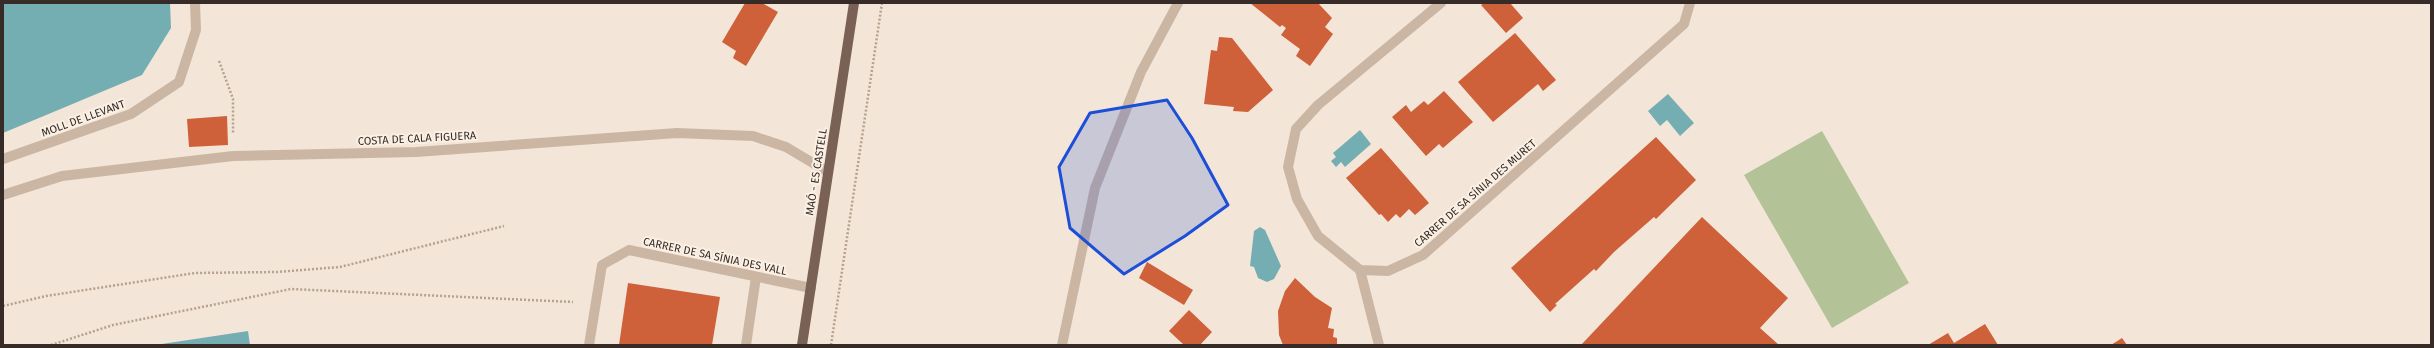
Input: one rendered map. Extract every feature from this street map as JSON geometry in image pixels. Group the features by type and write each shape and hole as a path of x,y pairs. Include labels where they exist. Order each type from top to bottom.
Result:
{"main road":[{"name":"MAÓ - ES CASTELL","path":"802,345 854,3"}],"street":[{"name":"MOLL DE LLEVANT","path":"3,159 131,114 179,82 196,30 195,3"},
{"path":"1062,345 1095,188 1141,72 1178,3"},
{"path":"1379,345 1360,270 1318,236 1297,199 1288,167 1296,130 1318,105 1441,3"},
{"name":"CARRER DE SA SÍNIA DES MURET","path":"1360,270 1388,271 1423,256 1684,24 1690,3"},
{"name":"COSTA DE CALA FIGUERA","path":"3,195 62,176 233,156 416,152 677,133 753,136 786,147 828,172"},
{"name":"CARRER DE SA SÍNIA DES VALL","path":"589,345 602,265 629,250 811,288"},
{"path":"746,345 756,277"}],"path":[{"path":"831,345 882,3"},
{"path":"219,60 233,99 233,156"},
{"path":"3,306 46,296 195,273 277,272 340,266 504,226"},
{"path":"51,345 113,325 291,289 596,303"}],"highlighted area":[{"path":"1167,100 1192,138 1228,205 1185,236 1124,274 1070,228 1059,167 1090,113"}],"green space":[{"path":"1822,131 1909,283 1832,328 1744,175"}],"water":[{"path":"3,3 170,3 171,28 142,75 3,133"},
{"path":"1668,94 1694,123 1680,136 1667,120 1660,126 1648,111"},
{"path":"1360,130 1371,144 1345,167 1341,162 1336,167 1331,161 1336,157 1333,153"},
{"path":"1260,227 1265,230 1281,266 1274,279 1267,282 1258,278 1254,267 1250,266 1254,231"},
{"path":"248,331 250,345 155,345"}],"building":[{"path":"745,3 762,3 778,12 746,66 733,58 736,51 722,42"},
{"path":"1250,3 1318,3 1332,18 1325,27 1333,34 1310,66 1296,56 1300,49 1281,35 1286,28 1282,25 1280,27"},
{"path":"1484,3 1510,3 1523,18 1506,33 1481,5"},
{"path":"1515,33 1556,80 1543,91 1538,84 1493,122 1458,82"},
{"path":"1219,37 1232,38 1273,90 1248,112 1233,111 1234,107 1204,104 1211,50 1217,51"},
{"path":"1444,91 1473,122 1443,148 1439,144 1426,156 1392,117 1406,105 1411,112 1424,101 1428,105"},
{"path":"227,116 228,145 189,147 187,119"},
{"path":"1656,137 1696,180 1656,219 1654,217 1614,252 1596,271 1594,269 1555,304 1557,305 1550,312 1511,268"},
{"path":"1381,148 1429,203 1415,215 1409,209 1400,218 1396,214 1388,222 1381,214 1379,215 1346,178"},
{"path":"1702,217 1788,298 1760,328 1779,345 1581,345"},
{"path":"1147,262 1193,290 1184,305 1139,278"},
{"path":"1295,278 1315,297 1332,308 1328,328 1334,329 1333,337 1337,338 1337,345 1283,345 1279,335 1278,311 1285,291"},
{"path":"628,283 720,297 712,345 619,345"},
{"path":"1189,310 1212,332 1200,345 1184,345 1169,331"},
{"path":"1985,324 1998,345 1928,345 1948,333 1954,343"},
{"path":"2122,338 2127,345 2111,345"}]}
